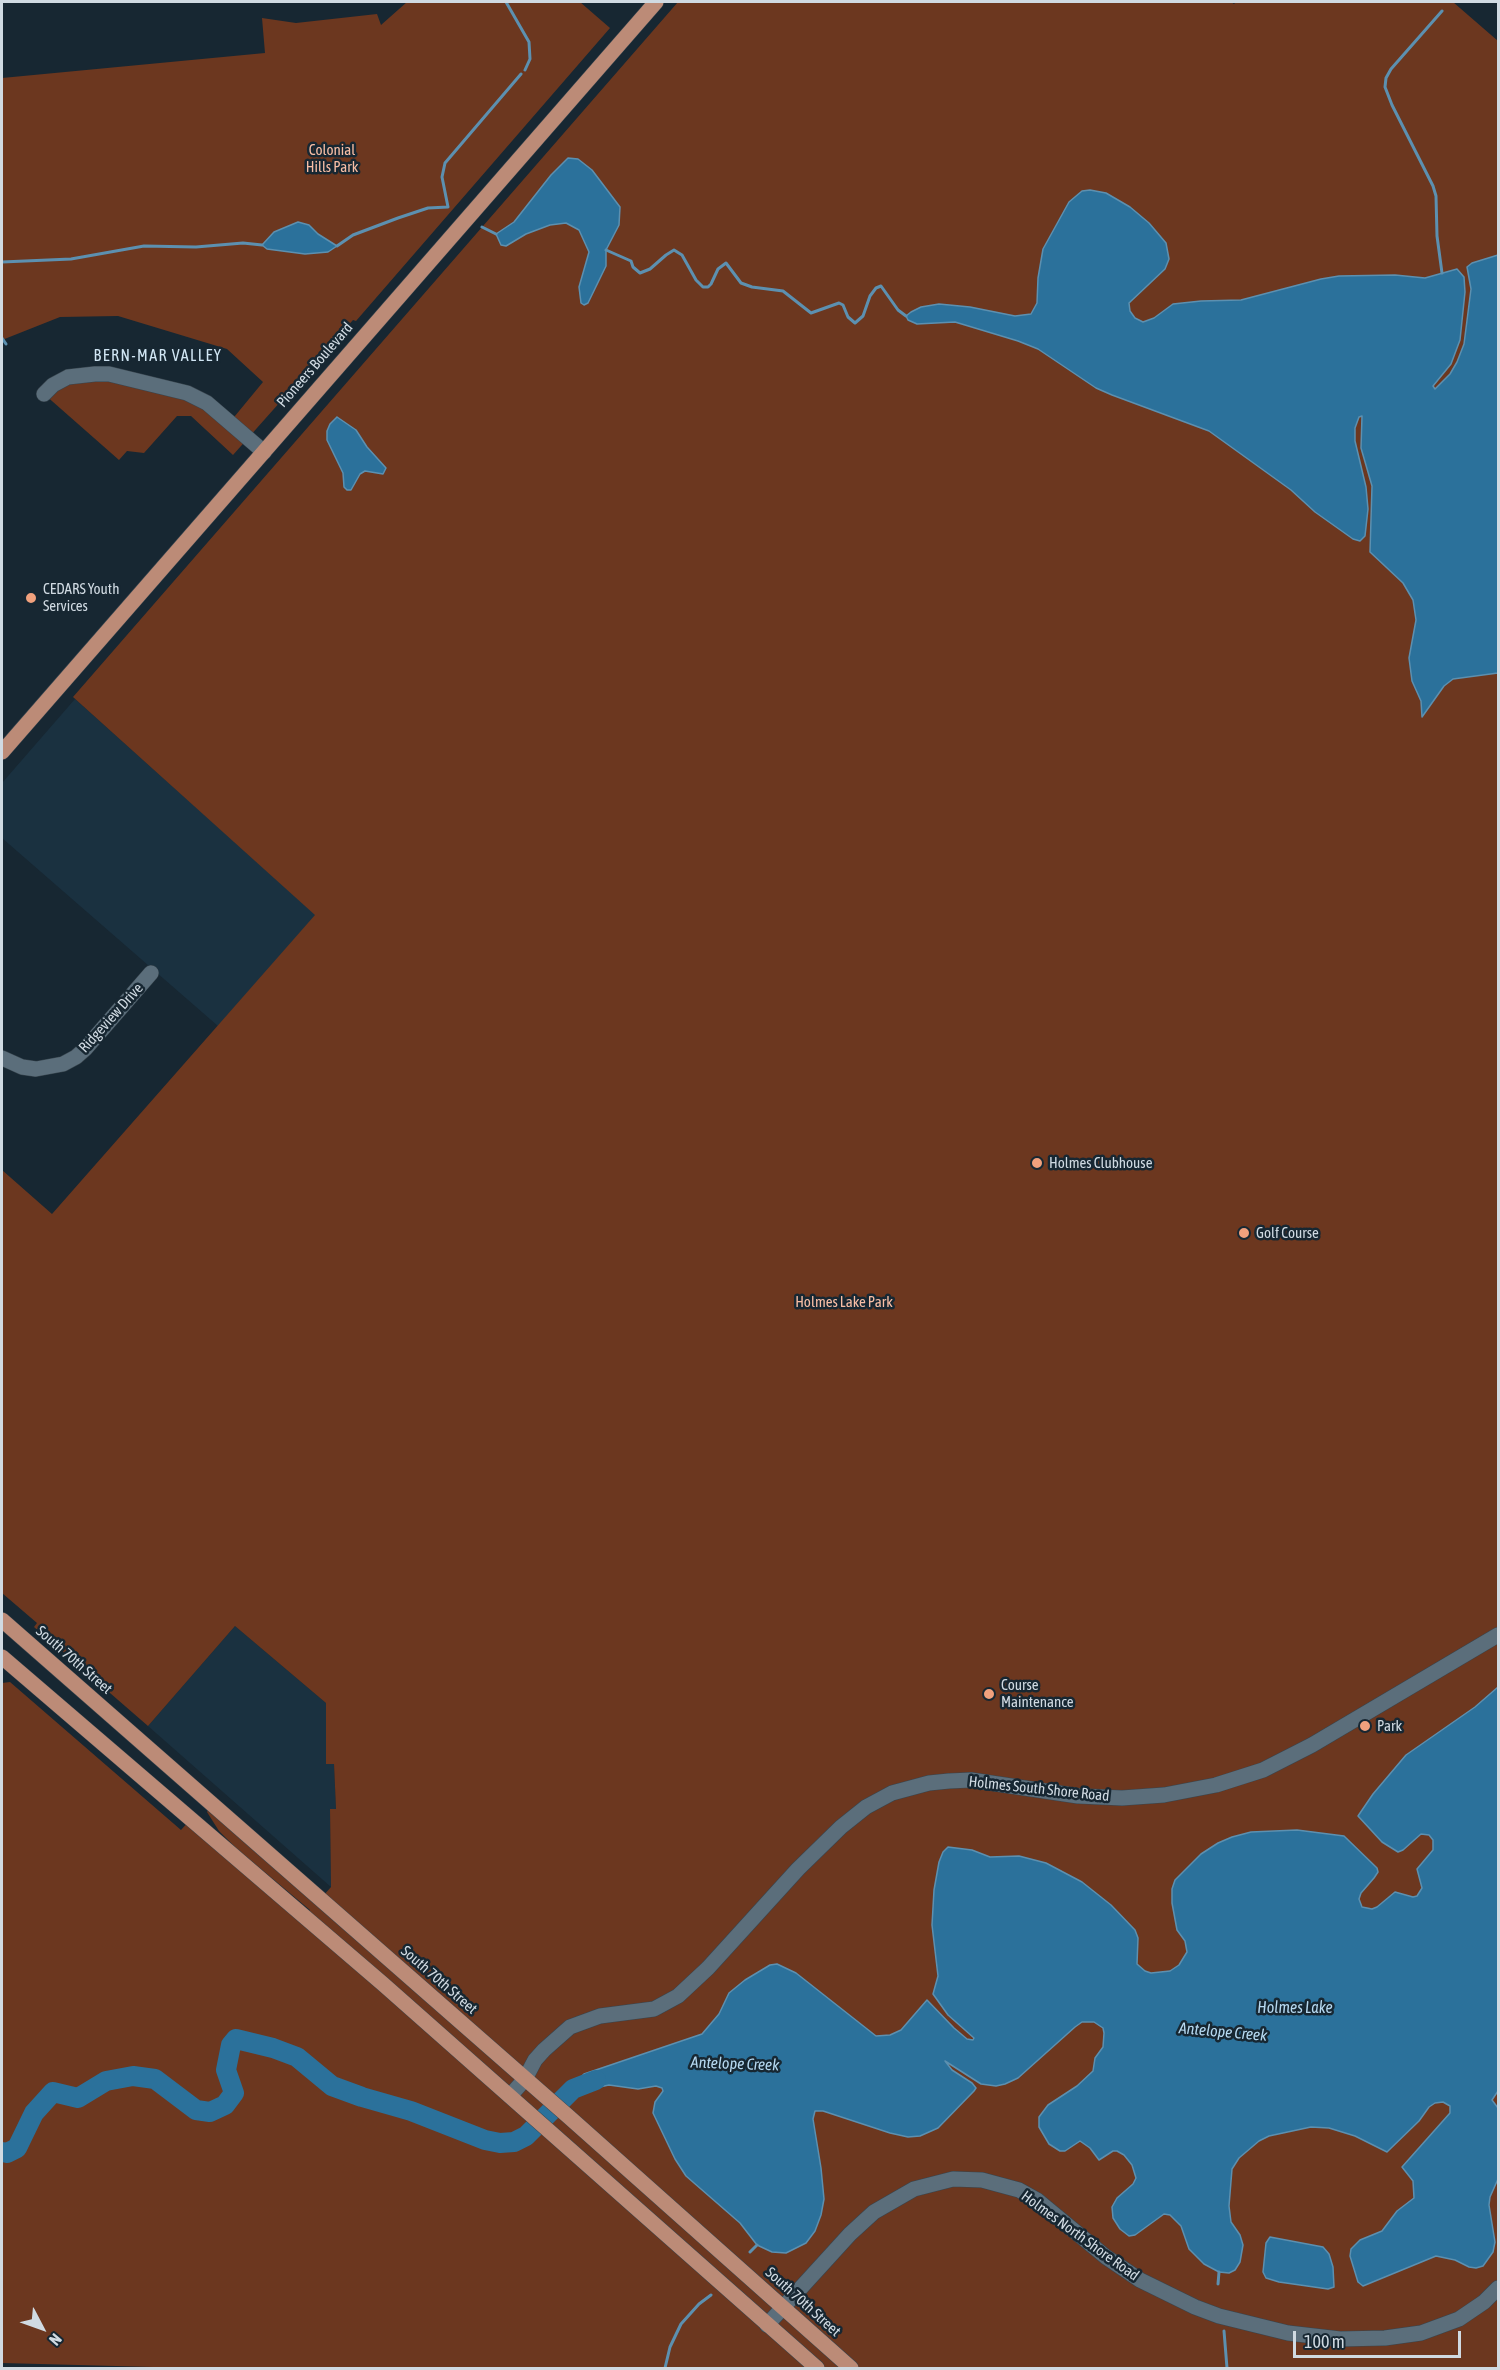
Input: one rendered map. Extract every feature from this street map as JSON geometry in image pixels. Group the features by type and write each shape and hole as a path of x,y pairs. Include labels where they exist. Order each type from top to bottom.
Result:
{"main road":[{"name":"Pioneers Boulevard","path":"2,752 656,2"},
{"name":"South 70th Street","path":"2,1620 569,2117 851,2368"},
{"path":"2,1658 383,1983 817,2368"}],"street":[{"path":"44,394 53,385 68,377 95,374 109,374 187,393 207,403 264,452"},
{"name":"Ridgeview Drive","path":"2,1058 22,1067 36,1069 63,1064 76,1057 151,973"},
{"name":"Holmes South Shore Road","path":"510,2096 525,2079 536,2060 560,2035 579,2023 600,2016 654,2009 678,1996 708,1968 798,1869 841,1827 866,1807 892,1793 950,1780 971,1780 1078,1796 1122,1798 1164,1795 1216,1785 1263,1770 1320,1742 1498,1635"},
{"path":"507,2063 525,2063 536,2060"},
{"name":"Holmes North Shore Road","path":"767,2325 850,2234 874,2212 914,2189 953,2179 982,2180 1019,2190 1050,2210 1106,2258 1163,2292 1219,2316 1288,2333 1340,2339 1385,2338 1421,2333 1459,2319 1484,2302 1498,2288"}],"shaded area":[{"path":"75,699 316,915 218,1026 2,838 2,783"},
{"path":"235,1626 326,1703 326,1764 334,1764 336,1809 330,1810 331,1887 148,1726"}],"green space":[{"name":"Colonial Hills Park","path":"407,2 580,2 610,28 356,321 353,320 233,455 191,416 177,416 144,453 127,451 119,460 44,394 78,375 187,393 230,422 263,382 227,349 118,316 60,317 2,340 2,78 265,53 262,18 296,23 377,14 381,25"},
{"name":"Holmes Lake Park","path":"678,2 1231,2 1234,4 1236,2 1453,2 1498,41 1498,2368 191,2368 2,2363 2,1683 10,1682 181,1830 190,1820 304,1917 310,1910 237,1849 219,1831 207,1812 208,1810 316,1904 331,1887 330,1809 336,1809 334,1764 326,1764 326,1703 235,1626 148,1726 34,1627 37,1623 2,1593 2,1170 52,1214 315,915 73,697"}],"water":[{"path":"568,158 578,159 592,170 620,207 619,225 606,250 606,266 588,303 584,305 581,303 579,287 589,252 579,230 566,223 550,225 526,234 506,246 501,245 496,234 514,222 551,175"},
{"path":"1082,191 1106,193 1130,207 1149,223 1166,243 1169,259 1165,269 1129,303 1130,311 1135,318 1143,322 1154,318 1173,304 1241,300 1321,279 1339,276 1395,275 1425,278 1457,269 1464,277 1465,292 1460,340 1451,364 1433,386 1435,389 1450,374 1464,344 1471,289 1467,267 1472,263 1498,255 1498,673 1453,679 1444,686 1422,717 1421,701 1412,681 1409,658 1416,620 1413,600 1403,583 1370,552 1372,486 1361,448 1362,416 1359,417 1355,428 1355,441 1366,487 1368,509 1365,536 1360,541 1353,539 1315,512 1291,490 1209,431 1096,388 1038,349 1018,341 955,322 917,324 908,320 906,316 911,312 921,307 939,304 970,307 1015,316 1031,314 1037,303 1043,249 1069,202"},
{"path":"298,222 309,225 318,234 337,246 328,252 305,254 267,249 262,245 274,232"},
{"path":"337,417 356,430 367,447 386,468 383,474 365,471 360,474 351,490 344,487 343,473 327,440 330,424"},
{"name":"Holmes Lake","path":"1498,1687 1498,2091 1492,2100 1498,2108 1498,2179 1489,2205 1495,2242 1493,2252 1483,2266 1469,2267 1455,2260 1436,2256 1363,2286 1358,2282 1350,2256 1351,2249 1360,2240 1382,2231 1397,2211 1414,2198 1413,2181 1402,2167 1450,2113 1450,2106 1443,2102 1429,2107 1419,2121 1387,2152 1355,2136 1329,2128 1311,2127 1269,2136 1259,2141 1239,2158 1232,2169 1229,2206 1231,2222 1240,2235 1243,2245 1240,2262 1235,2270 1229,2273 1219,2272 1204,2264 1189,2249 1181,2226 1170,2215 1164,2214 1135,2235 1129,2236 1120,2229 1113,2218 1112,2207 1117,2198 1133,2184 1136,2178 1132,2165 1124,2155 1113,2151 1099,2160 1090,2148 1080,2141 1065,2151 1060,2151 1049,2144 1039,2127 1039,2117 1048,2105 1077,2086 1093,2071 1095,2058 1103,2047 1104,2033 1103,2028 1094,2022 1082,2022 1018,2078 1005,2084 996,2086 981,2084 945,2061 952,2070 976,2088 938,2128 920,2136 908,2137 890,2133 823,2111 815,2111 813,2119 824,2199 821,2215 815,2231 806,2243 786,2253 772,2252 757,2245 740,2223 686,2176 675,2159 653,2113 655,2102 663,2091 662,2088 656,2086 638,2089 609,2085 580,2091 573,2089 574,2084 584,2074 702,2034 719,2014 729,1993 745,1980 770,1965 777,1964 796,1973 876,2036 890,2035 901,2030 927,2000 954,2028 967,2039 973,2040 974,2038 948,2015 933,1994 938,1976 932,1925 934,1890 939,1862 948,1847 972,1850 990,1857 1019,1856 1046,1863 1082,1882 1111,1905 1135,1930 1138,1938 1137,1964 1151,1973 1170,1971 1179,1965 1187,1952 1185,1941 1177,1930 1172,1903 1172,1889 1175,1880 1201,1854 1232,1837 1251,1832 1297,1830 1344,1836 1377,1868 1378,1872 1361,1893 1359,1899 1362,1907 1372,1909 1377,1907 1395,1892 1417,1896 1422,1888 1417,1869 1433,1850 1433,1840 1429,1835 1421,1834 1398,1852 1382,1842 1358,1816 1373,1794 1406,1755 1475,1707"},
{"path":"1270,2237 1323,2247 1329,2254 1333,2267 1334,2287 1328,2289 1266,2278 1263,2272 1266,2243"}],"waterway":[{"path":"506,2 529,42 530,59 525,70"},
{"path":"1442,11 1391,69 1386,78 1385,87 1433,186 1436,196 1437,236 1442,273"},
{"path":"337,246 353,235 398,218 428,208 448,207 442,177 445,163 521,74"},
{"path":"482,227 496,234"},
{"path":"2,262 71,259 144,246 196,247 243,243 262,245"},
{"path":"606,250 631,261 633,267 640,273 650,269 674,250 682,255 696,280 703,287 711,284 718,269 726,263 741,283 752,287 783,291 811,313 839,303 843,305 848,317 855,323 863,316 870,296 876,288 881,286 898,310 906,316"},
{"path":"2,338 6,344"},
{"name":"Antelope Creek","path":"2,2152 7,2153 17,2148 34,2113 53,2092 78,2098 106,2081 133,2076 155,2079 196,2110 210,2112 225,2105 234,2093 226,2070 231,2045 236,2039 273,2048 297,2057 332,2086 411,2111 485,2140 500,2143 514,2142 526,2136 573,2089 596,2080"},
{"path":"750,2252 757,2245"},
{"path":"1218,2284 1219,2272"},
{"path":"665,2368 670,2347 681,2324 699,2304 711,2295"},
{"path":"1224,2331 1227,2368"}],"place":[{"name":"CEDARS Youth Services","path":"31,598"},
{"name":"Holmes Clubhouse","path":"1037,1163"},
{"name":"Golf Course","path":"1244,1233"},
{"name":"Course Maintenance","path":"989,1694"},
{"name":"Park","path":"1365,1726"}],"district":[{"name":"BERN-MAR VALLEY","path":"158,356"}]}
